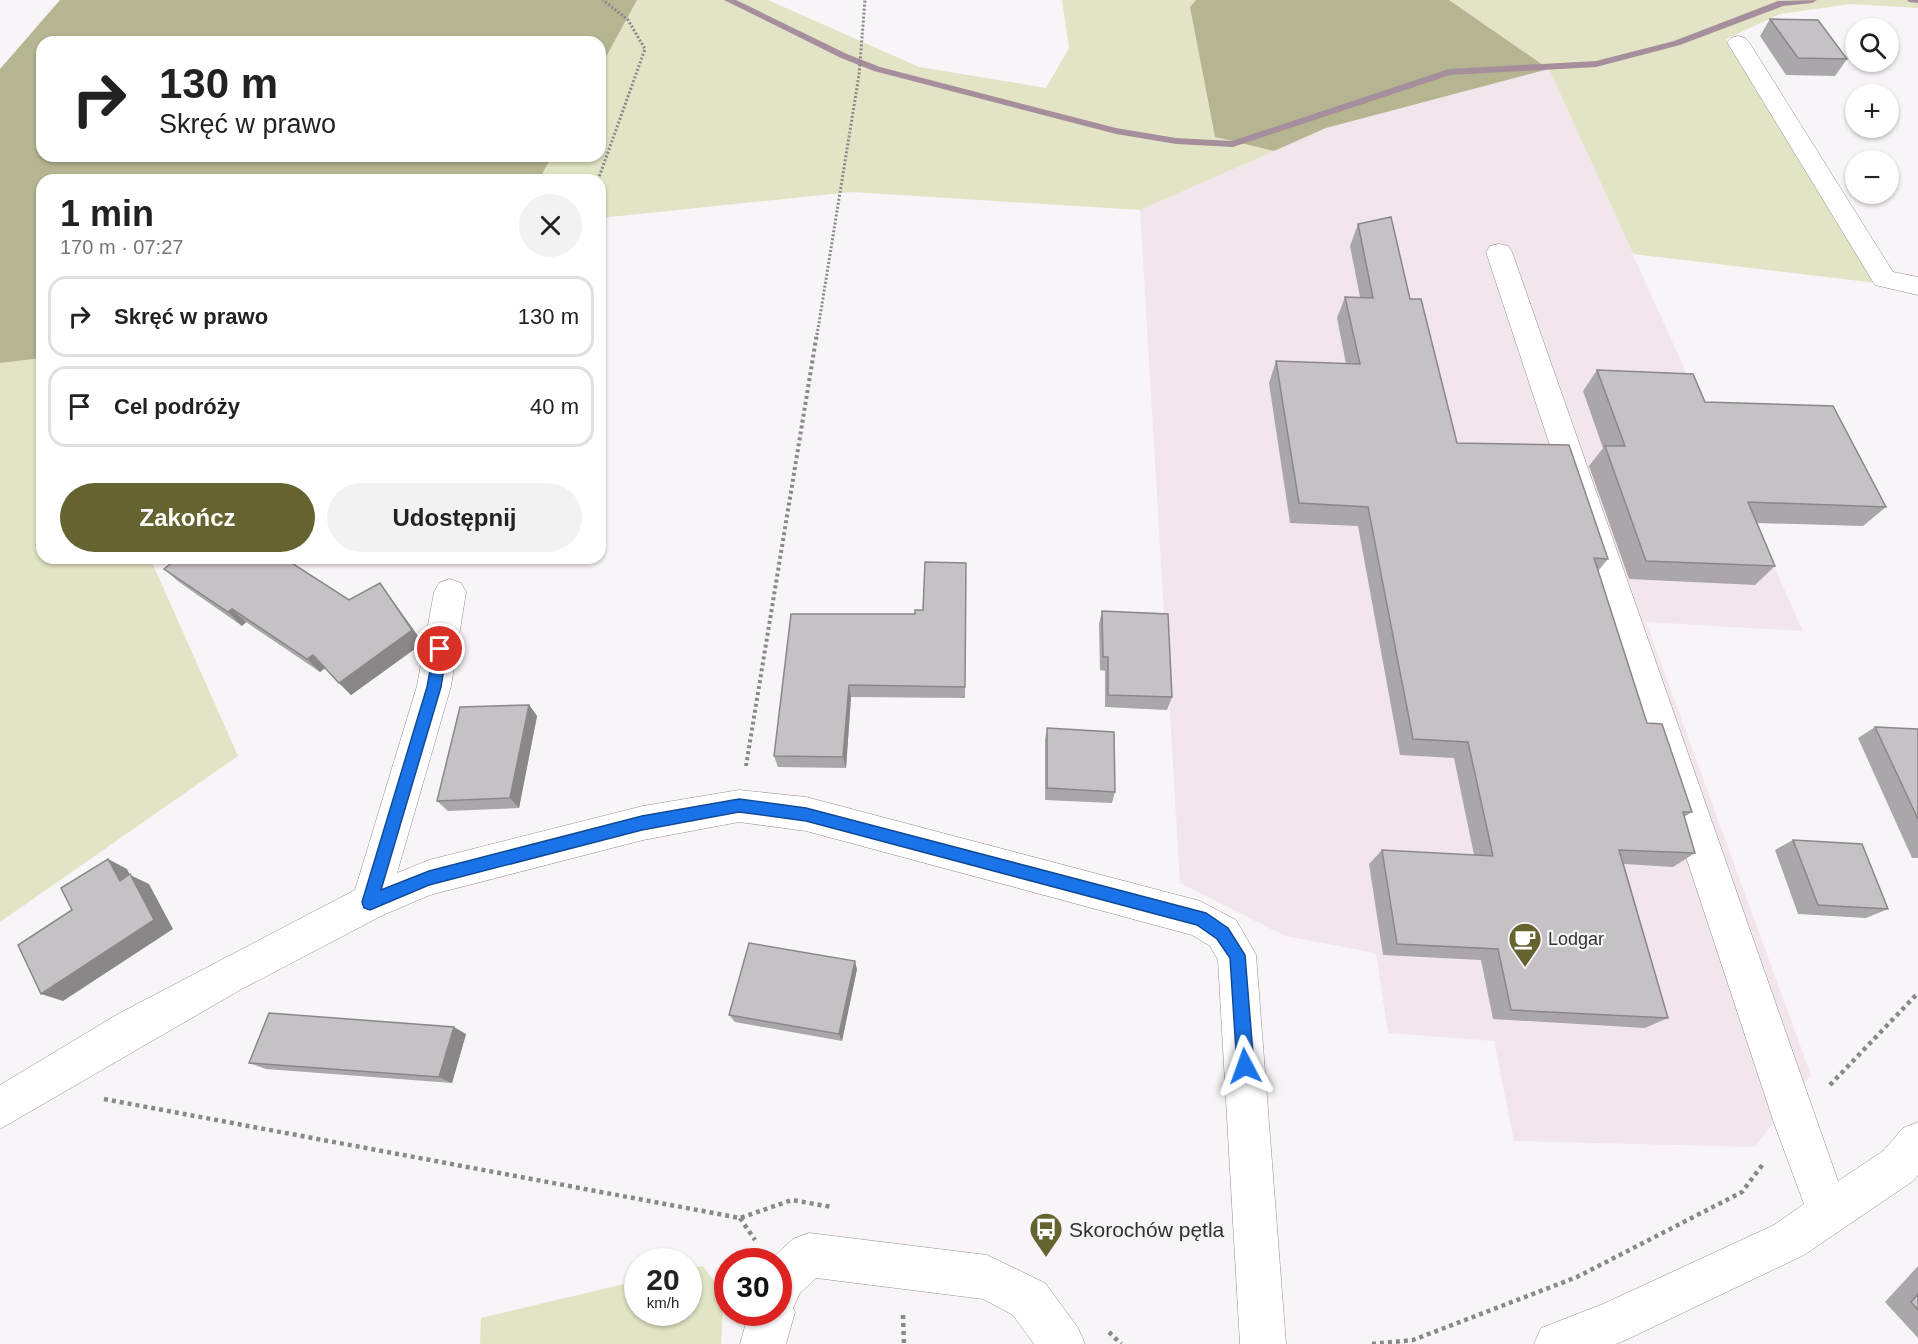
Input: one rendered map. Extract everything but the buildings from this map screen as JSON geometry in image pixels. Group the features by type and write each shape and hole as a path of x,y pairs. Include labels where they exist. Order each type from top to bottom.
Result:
{"street":[{"path":"1738,42 1884,279 1918,286"},
{"path":"1499,252 1795,1123 1829,1213"},
{"path":"370,902 434,687 450,592"},
{"path":"0,1108 70,1065 226,976 370,902 429,878 642,823 739,806 806,814 1200,918 1223,933 1237,955 1263,1344"},
{"path":"1557,1344 1620,1334 1789,1240 1898,1166 1918,1143"},
{"path":"792,1270 809,1255 987,1277 1029,1299 1062,1344"},
{"path":"763,1344 768,1326"}],"path":[{"path":"603,0 621,10 636,27 645,49 606,158"},
{"path":"739,806 859,75 865,0"},
{"path":"1372,1344 1413,1340 1577,1277 1742,1192 1795,1123 1918,993"},
{"path":"70,1065 97,1097 740,1218"}],"shaded area":[{"path":"1549,69 1803,631 1646,622 1811,1075 1755,1147 1514,1141 1494,1041 1388,1033 1376,953 1285,936 1180,883 1140,210 1326,128"}],"green space":[{"path":"60,0 637,0 606,57 606,36 36,36 36,162 549,162 542,174 36,174 36,359 0,363 0,69"},
{"path":"637,0 768,0 919,67 1046,88 1069,48 1062,0 1196,0 1190,7 1215,137 1274,151 1140,210 852,192 606,217 606,174 542,174 549,162 606,162 606,57"},
{"path":"1196,0 1449,0 1549,69 1326,128 1274,151 1215,137 1190,7"},
{"path":"1449,0 1918,0 1918,8 1851,4 1780,14 1726,39 1877,283 1633,254 1549,69"},
{"path":"36,359 36,564 153,564 238,756 0,922 0,363"},
{"path":"702,1266 714,1281 714,1326 722,1326 721,1344 480,1344 481,1318 624,1284 624,1326 702,1326"}],"waterway":[{"path":"729,0 844,56 877,69 1116,131 1176,141 1233,144 1449,72 1596,64 1677,43 1781,3 1812,0"},
{"path":"1912,0 1918,0"}],"place":[{"name":"Lodgar","path":"1525,968"},
{"name":"Skorochów pętla","path":"1046,1258"}],"route":[{"path":"440,649 434,687 370,902 429,878 642,823 739,806 806,814 1200,918 1223,933 1237,955 1245,1066"}]}
